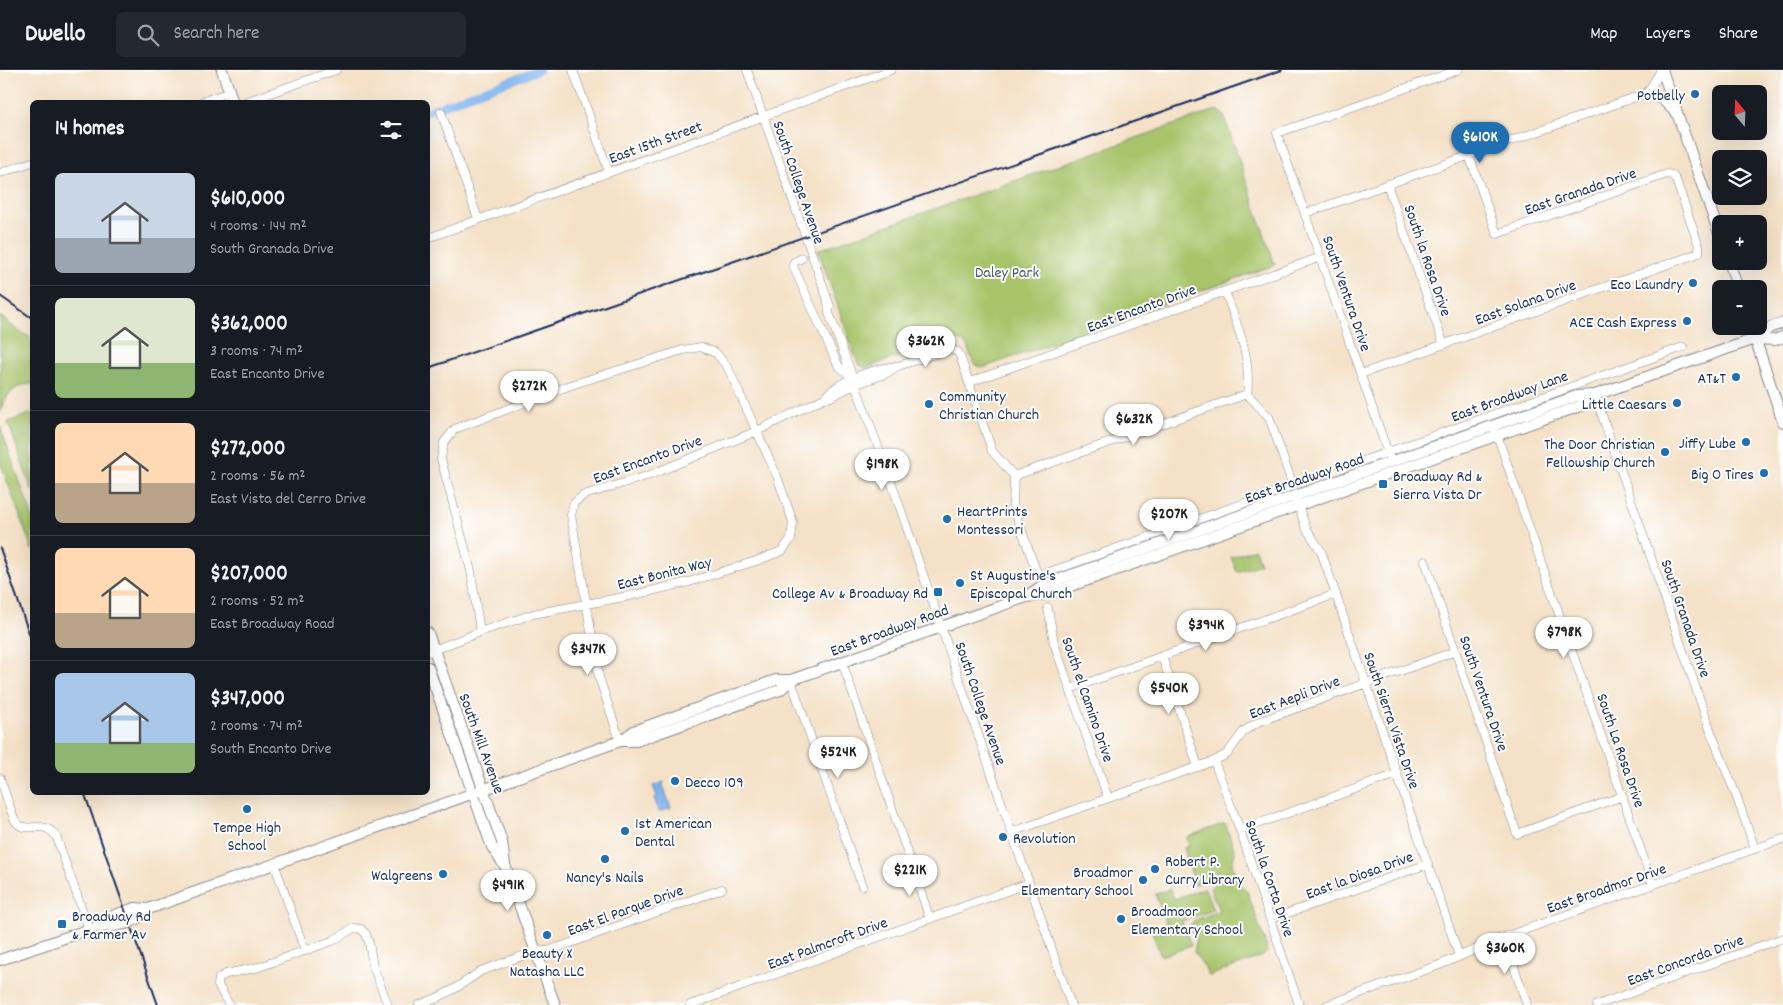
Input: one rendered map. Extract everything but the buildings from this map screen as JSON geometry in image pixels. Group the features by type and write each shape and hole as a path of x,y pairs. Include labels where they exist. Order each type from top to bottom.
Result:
{"main road":[{"path":"222,70 231,97"},
{"path":"1661,70 1713,215"},
{"path":"1647,93 1666,102 1678,116"},
{"name":"East Broadway Road","path":"1295,496 1389,457 1494,425 1577,396 1595,395 1755,339 1771,327 1783,323"},
{"path":"1754,335 1783,422"},
{"name":"East Broadway Road","path":"1755,339 1775,340 1783,337"},
{"name":"East Broadway Road","path":"0,960 92,928 126,911 135,908 148,909 620,741 634,731 776,680 791,680 1026,597 1043,585 1295,496 1498,436 1580,406 1595,395"},
{"name":"South Mill Avenue","path":"430,650 484,790 502,842 505,865 555,1005"},
{"name":"South Mill Avenue","path":"430,673 492,847 505,865"}],"street":[{"path":"251,100 336,70"},
{"path":"572,70 609,172"},
{"name":"South College Avenue","path":"747,70 828,302 829,313 856,381 860,402 866,409 1071,1005"},
{"name":"East 15th Street","path":"430,237 890,70"},
{"name":"South Ventura Drive","path":"1389,457 1277,133 1458,70"},
{"path":"1306,213 1647,93 1661,70"},
{"path":"213,100 231,97"},
{"path":"441,112 478,219"},
{"name":"East Granada Drive","path":"1469,155 1497,234 1667,174 1672,175 1676,180 1699,246 1698,253"},
{"path":"0,173 30,163"},
{"name":"South la Rosa Drive","path":"1387,184 1444,345"},
{"name":"East Solana Drive","path":"1361,374 1698,253"},
{"name":"East Encanto Drive","path":"620,741 600,677 571,514 574,503 584,495 650,475 757,431 824,398 831,397 856,381 885,374 898,366 946,349 954,350 960,356 970,382 1321,257"},
{"path":"802,258 794,262 793,266 838,365 856,381"},
{"path":"1014,476 1247,394 1250,377 1247,355 1225,291"},
{"name":"East Bonita Way","path":"430,650 533,614 689,582 782,551 791,539 793,522 777,476 757,431 728,368 716,353 701,347 682,350 571,385 455,429 444,442 440,459 471,571 480,632"},
{"name":"East Broadway Lane","path":"1343,468 1389,457 1683,347"},
{"path":"970,382 992,451 1014,476 1013,506 1038,576 1295,496"},
{"name":"South Sierra Vista Drive","path":"1247,394 1269,417 1306,528 1321,551 1459,956"},
{"name":"South Granada Drive","path":"1595,395 1711,732 1755,849"},
{"name":"South La Rosa Drive","path":"1494,425 1653,885"},
{"name":"South Ventura Drive","path":"1425,561 1517,834 1623,796"},
{"path":"1070,690 1336,594"},
{"name":"South el Camino Drive","path":"1048,608 1054,643 1108,798"},
{"name":"East Aepli Drive","path":"1012,832 1214,761 1227,754 1244,731 1258,722 1456,651"},
{"path":"1162,656 1198,767"},
{"path":"842,662 930,919"},
{"path":"791,680 862,886"},
{"name":"South la Corta Drive","path":"1214,761 1240,830 1299,1005"},
{"path":"1240,830 1397,774"},
{"path":"1,782 14,819 18,824 27,828 44,827 52,831 56,836 92,928"},
{"name":"East Broadmor Drive","path":"1327,1005 1442,964 1504,937 1783,839"},
{"path":"274,863 305,951"},
{"name":"East la Diosa Drive","path":"1271,919 1428,864"},
{"name":"East Palmcroft Drive","path":"690,1005 1029,883"},
{"name":"East El Parque Drive","path":"419,1005 456,988 481,971 536,951 548,951 722,889"},
{"path":"229,1005 218,985 219,978 226,974 259,967 332,941 354,928 362,929 366,934 373,966 388,1005"},
{"path":"1504,937 1527,1005"},
{"name":"East Concorda Drive","path":"1597,1005 1783,938"}],"green space":[{"name":"Daley Park","path":"1216,110 1224,116 1275,265 982,368 973,361 967,346 963,342 947,339 866,368 858,364 818,250"},
{"path":"0,316 20,332 30,337 30,384 15,389 4,402 0,414"},
{"path":"30,414 30,485 8,422"},
{"path":"0,426 30,510 30,544 0,461"},
{"path":"1255,549 1260,564 1237,572 1231,557"},
{"path":"1225,823 1235,852 1232,864 1239,883 1247,891 1267,952 1263,956 1209,976 1194,952 1196,941 1190,926 1193,921 1219,911 1210,888 1219,879 1221,874 1219,870 1210,878 1195,885 1184,848 1189,846 1187,837"},
{"path":"1205,888 1213,910 1182,921 1191,946 1161,956 1152,932 1167,926 1155,894 1170,889 1174,899"}],"water":[{"path":"664,782 663,785 671,808 659,812 654,798 657,796 653,786"}],"waterway":[{"path":"430,110 539,70"}],"railway":[{"path":"430,367 1282,70"},
{"path":"0,296 30,317"},
{"path":"0,548 30,636"},
{"path":"85,795 158,1005"}],"place":[{"name":"Potbelly","path":"1695,94"},
{"name":"Eco Laundry","path":"1693,283"},
{"name":"ACE Cash Express","path":"1687,321"},
{"name":"AT&T","path":"1736,377"},
{"name":"Little Caesars","path":"1677,403"},
{"name":"Community Christian Church","path":"929,404"},
{"name":"Jiffy Lube","path":"1746,442"},
{"name":"The Door Christian Fellowship Church","path":"1665,452"},
{"name":"Big O Tires","path":"1764,473"},
{"name":"Broadway Rd & Sierra Vista Dr","path":"1383,484"},
{"name":"HeartPrints Montessori","path":"947,519"},
{"name":"St Augustine's Episcopal Church","path":"960,583"},
{"name":"College Av & Broadway Rd","path":"938,592"},
{"name":"Decco 109","path":"675,781"},
{"name":"Tempe High School","path":"247,809"},
{"name":"1st American Dental","path":"625,831"},
{"name":"Revolution","path":"1003,837"},
{"name":"Nancy's Nails","path":"605,859"},
{"name":"Robert P. Curry Library","path":"1155,869"},
{"name":"Walgreens","path":"443,874"},
{"name":"Broadmor Elementary School","path":"1143,880"},
{"name":"Broadmoor Elementary School","path":"1121,919"},
{"name":"Broadway Rd & Farmer Av","path":"62,924"},
{"name":"Beauty X Natasha LLC","path":"547,935"}]}
